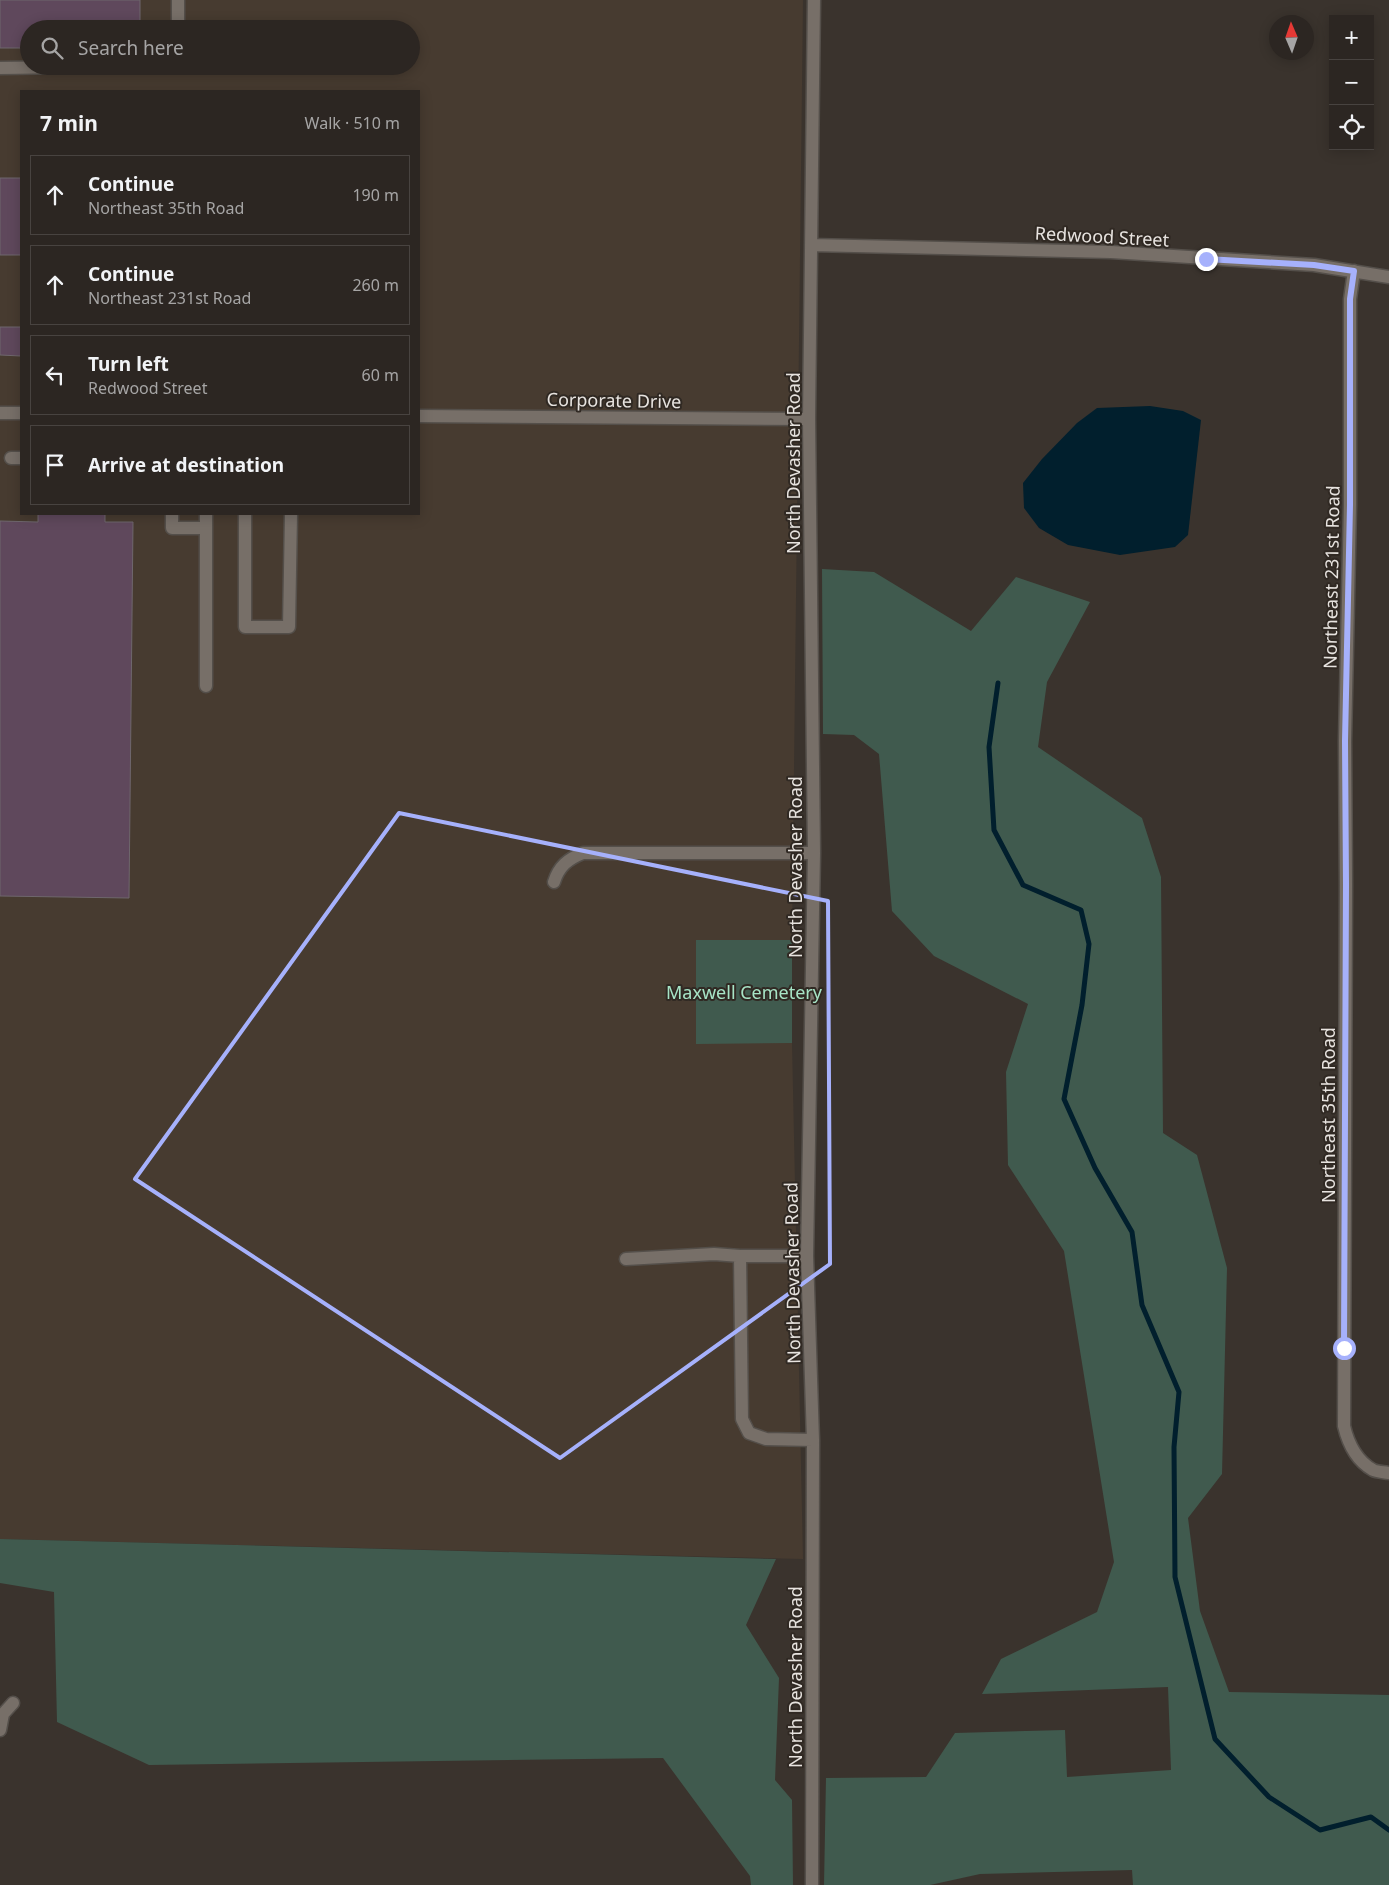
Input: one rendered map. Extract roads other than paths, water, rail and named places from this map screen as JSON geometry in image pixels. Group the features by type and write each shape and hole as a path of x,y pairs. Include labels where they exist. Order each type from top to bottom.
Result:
{"street":[{"path":"178,0 178,20"},
{"name":"North Devasher Road","path":"812,1885 813,1440 807,1256 814,853 809,419 814,0"},
{"path":"0,68 20,68"},
{"name":"Redwood Street","path":"811,245 1111,252 1314,265 1389,277"},
{"name":"Northeast 231st Road","path":"1346,884 1345,741 1350,505 1350,299 1354,271"},
{"path":"0,413 20,413"},
{"name":"Corporate Drive","path":"420,416 809,419"},
{"path":"172,515 172,528 206,528"},
{"path":"206,515 206,686"},
{"path":"245,515 245,627 289,627 291,515"},
{"path":"554,882 557,872 564,864 573,857 584,853 814,853"},
{"name":"Northeast 35th Road","path":"1346,884 1344,1426 1353,1450 1373,1470 1389,1473"},
{"path":"626,1259 714,1254 807,1256"},
{"path":"740,1256 742,1418 749,1433 766,1439 813,1440"},
{"path":"0,1730 3,1714 14,1703"}],"water":[{"path":"1150,406 1183,411 1201,420 1188,535 1175,547 1120,555 1068,545 1039,528 1024,508 1023,483 1042,459 1077,423 1097,408"}],"waterway":[{"path":"998,683 989,747 994,830 1023,885 1081,910 1089,944 1082,1005 1064,1099 1095,1168 1132,1232 1142,1305 1179,1392 1174,1447 1175,1577 1215,1739 1269,1797 1320,1830 1371,1817 1389,1830"}],"park label":[{"name":"Maxwell Cemetery","path":"744,992"}]}
